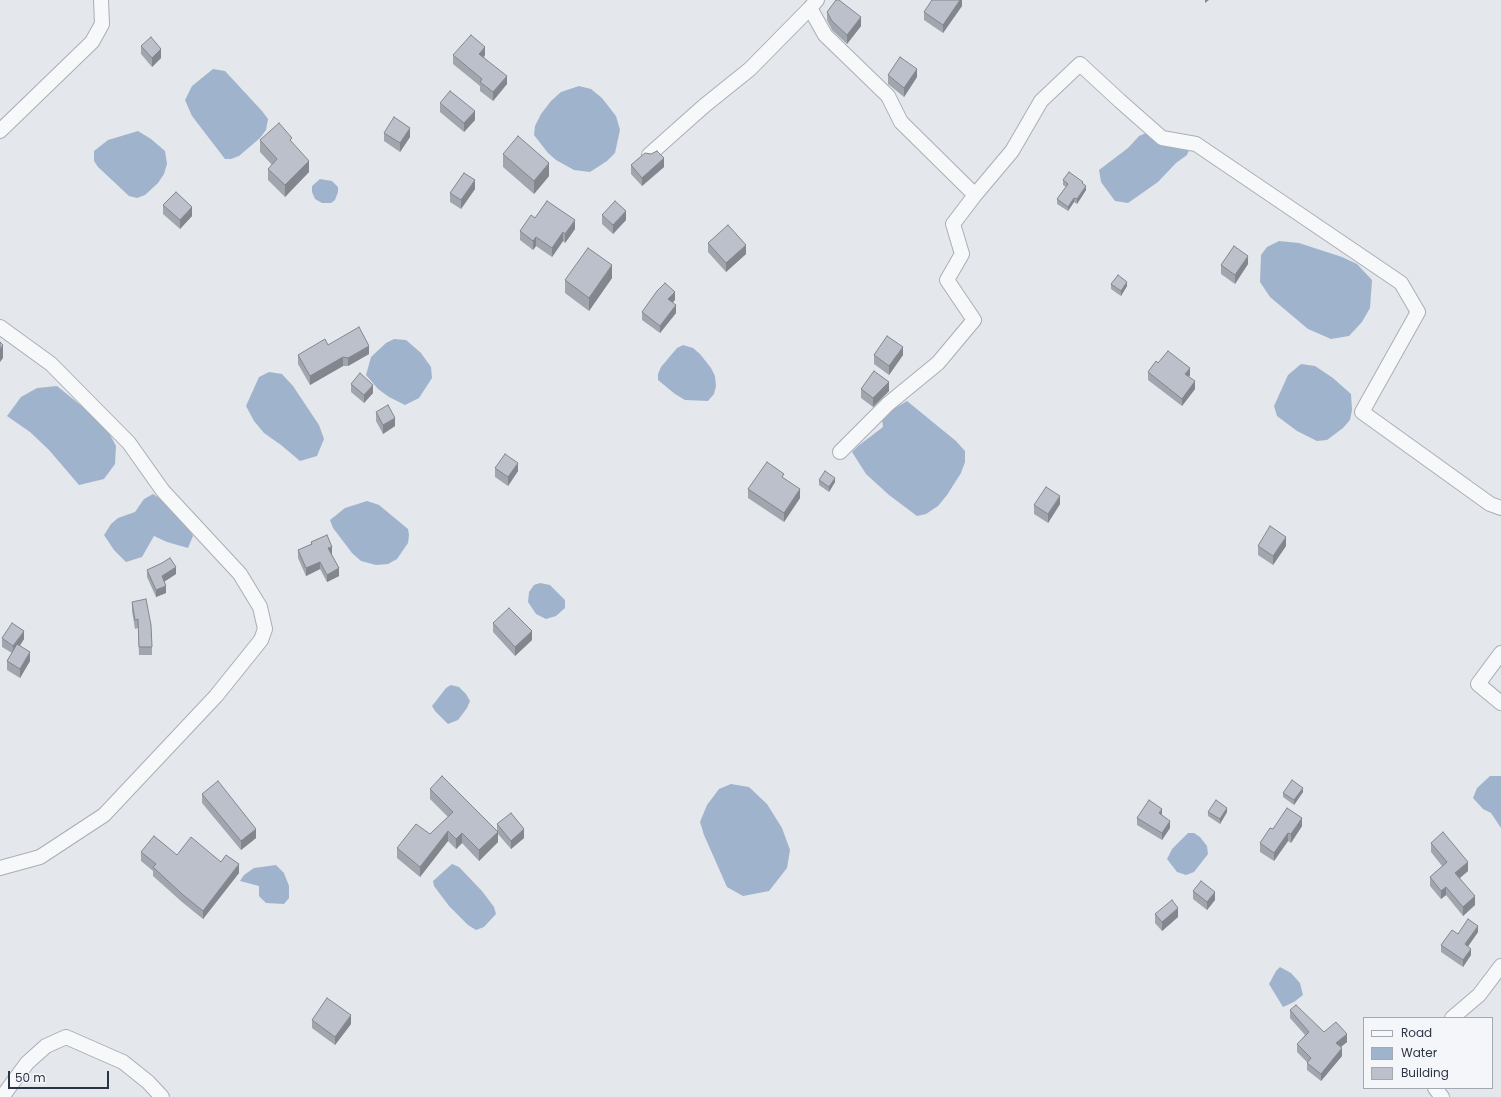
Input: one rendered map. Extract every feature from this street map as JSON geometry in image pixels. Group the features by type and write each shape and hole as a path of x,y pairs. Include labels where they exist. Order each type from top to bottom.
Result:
{"street":[{"path":"0,131 92,42 102,24 101,0"},
{"path":"649,155 704,106 750,69 814,4 825,34 888,96 901,122 975,194"},
{"path":"840,452 888,404 938,363 974,320 947,280 962,254 953,224 975,194 1012,151 1041,101 1080,64 1162,138 1196,144 1401,283 1418,312 1362,412 1490,504 1501,508"},
{"path":"0,327 51,364 129,443 163,491 240,574 260,607 265,630 261,640 216,696 104,815 40,857 0,868"},
{"path":"1501,653 1478,684 1501,704"},
{"path":"1453,1017 1480,995 1501,966"},
{"path":"2,1097 27,1064 46,1046 66,1038 122,1062 148,1082 162,1097"},
{"path":"1436,1089 1442,1097"}],"water":[{"path":"213,69 225,71 268,119 266,130 260,138 239,156 231,159 225,159 192,116 185,100 192,86"},
{"path":"579,86 591,89 602,98 616,116 620,130 615,153 607,161 590,172 574,170 556,160 548,153 534,135 535,126 541,114 551,101 561,92"},
{"path":"138,131 151,139 165,151 167,164 164,174 158,183 145,195 137,198 129,196 98,167 94,161 94,151 108,140"},
{"path":"1146,133 1154,134 1189,150 1187,155 1176,163 1158,182 1128,203 1115,201 1101,182 1099,170 1128,148 1139,136"},
{"path":"320,179 332,181 338,187 335,200 331,203 322,203 315,199 312,192 312,186"},
{"path":"1279,241 1299,243 1342,257 1357,264 1372,280 1370,308 1362,322 1349,336 1331,339 1308,329 1270,297 1260,282 1261,255 1267,247"},
{"path":"394,339 406,340 421,353 431,367 432,378 419,398 405,405 389,397 378,389 366,375 371,357 386,343"},
{"path":"683,345 693,348 700,354 711,368 715,376 716,386 714,394 708,401 685,400 658,380 658,374 661,367 677,348"},
{"path":"1301,364 1315,366 1333,378 1351,394 1352,410 1350,420 1343,428 1327,440 1317,441 1297,431 1277,416 1274,406 1288,375"},
{"path":"269,372 282,374 293,386 319,425 324,439 317,456 300,461 264,433 254,421 246,406 259,377"},
{"path":"57,386 105,425 116,446 115,464 104,479 79,485 49,450 30,432 7,416 21,397 37,388"},
{"path":"907,401 956,441 965,451 965,462 961,473 947,495 938,506 926,514 917,516 889,495 866,474 852,452 883,427 882,419 890,411"},
{"path":"153,494 165,502 185,523 193,536 188,548 167,542 154,536 142,557 126,562 114,550 104,535 111,524 118,518 135,512 144,499"},
{"path":"367,501 379,505 408,529 408,543 397,559 388,564 376,565 361,561 352,553 333,528 330,520 345,508"},
{"path":"540,583 550,585 565,600 565,608 556,616 546,619 536,614 528,602 529,592 534,585"},
{"path":"451,685 459,687 470,701 467,708 458,720 448,724 432,706 446,688"},
{"path":"1490,776 1501,776 1501,828 1491,813 1483,809 1473,798 1477,788"},
{"path":"731,784 749,787 767,804 782,828 790,850 787,868 769,891 743,896 727,887 704,835 700,822 707,805 719,789"},
{"path":"1188,833 1194,833 1200,837 1207,846 1208,854 1194,872 1186,875 1177,872 1167,859 1172,849"},
{"path":"452,864 459,867 482,891 494,907 496,914 484,927 476,930 468,925 449,906 434,886 433,881"},
{"path":"276,865 284,873 289,886 289,898 284,904 266,903 259,896 259,886 240,881 244,875 254,868"},
{"path":"1280,967 1291,973 1300,983 1303,995 1294,1002 1283,1007 1269,984"}],"building":[{"path":"836,0 839,0 861,17 847,35 832,21 827,12"},
{"path":"932,0 960,0 943,25 924,12"},
{"path":"471,35 485,47 479,54 507,76 493,92 480,82 482,79 453,55"},
{"path":"151,37 161,49 152,58 141,46"},
{"path":"900,57 917,69 904,88 888,75"},
{"path":"450,91 475,111 464,123 440,103"},
{"path":"394,117 410,128 400,143 384,133"},
{"path":"279,123 292,138 290,140 309,161 285,185 268,169 277,159 260,140"},
{"path":"518,136 549,163 534,181 503,154"},
{"path":"657,151 664,158 642,178 631,165 645,153 651,154"},
{"path":"1069,172 1086,186 1077,199 1074,198 1068,207 1057,199 1068,184 1063,180"},
{"path":"464,173 475,180 461,200 450,193"},
{"path":"176,192 192,207 180,220 163,205"},
{"path":"547,201 575,220 565,234 563,232 552,248 536,237 533,241 520,231 531,215 535,218"},
{"path":"615,201 626,211 613,225 602,215"},
{"path":"728,225 746,245 726,263 708,243"},
{"path":"1234,246 1248,256 1235,275 1221,265"},
{"path":"588,248 612,265 589,298 565,280"},
{"path":"1118,275 1127,282 1121,291 1111,284"},
{"path":"665,283 675,292 668,299 676,305 660,326 642,312 657,291"},
{"path":"359,327 369,346 348,358 343,357 310,376 298,355 325,339 328,345"},
{"path":"887,336 903,347 889,366 874,355"},
{"path":"0,342 3,345 0,349"},
{"path":"1168,351 1190,368 1185,374 1195,381 1182,399 1148,372 1156,361 1158,363"},
{"path":"874,371 889,382 873,398 861,389"},
{"path":"360,373 373,385 364,395 351,384"},
{"path":"388,405 395,418 383,425 376,412"},
{"path":"505,454 518,463 508,477 495,468"},
{"path":"767,462 784,474 782,477 800,489 784,513 748,489"},
{"path":"825,471 835,478 829,487 819,480"},
{"path":"1046,487 1060,496 1048,514 1034,505"},
{"path":"1270,526 1286,537 1273,556 1258,546"},
{"path":"327,535 332,547 328,548 339,568 327,575 320,562 306,568 298,550"},
{"path":"170,558 176,567 162,576 166,586 156,590 147,570"},
{"path":"146,599 151,625 152,647 139,647 138,619 135,620 132,602"},
{"path":"509,608 532,631 515,647 493,623"},
{"path":"12,623 24,631 13,646 2,638"},
{"path":"17,644 30,652 20,669 7,661"},
{"path":"442,776 498,832 479,850 462,833 456,839 448,831 420,867 397,848 416,824 430,834 453,812 430,789"},
{"path":"1292,780 1303,788 1294,800 1283,793"},
{"path":"218,781 256,829 241,841 202,794"},
{"path":"1149,800 1162,809 1159,813 1170,821 1162,833 1137,818"},
{"path":"1216,800 1227,808 1220,819 1208,812"},
{"path":"1287,808 1302,818 1291,834 1288,833 1274,853 1260,843 1270,828 1273,829"},
{"path":"511,813 524,829 511,841 497,824"},
{"path":"1443,832 1468,862 1455,873 1475,896 1463,907 1446,887 1441,891 1430,877 1447,862 1431,843"},
{"path":"154,836 177,855 191,837 221,862 226,855 239,864 203,911 153,867 156,864 141,852"},
{"path":"1201,881 1215,892 1207,902 1193,891"},
{"path":"1172,900 1178,908 1162,922 1155,914"},
{"path":"1468,919 1478,926 1465,944 1471,949 1463,960 1441,945 1452,930 1458,934"},
{"path":"327,998 351,1015 335,1037 312,1020"},
{"path":"1296,1005 1324,1032 1336,1022 1347,1034 1336,1043 1342,1048 1321,1074 1307,1063 1311,1058 1297,1044 1309,1032 1290,1010"}]}
